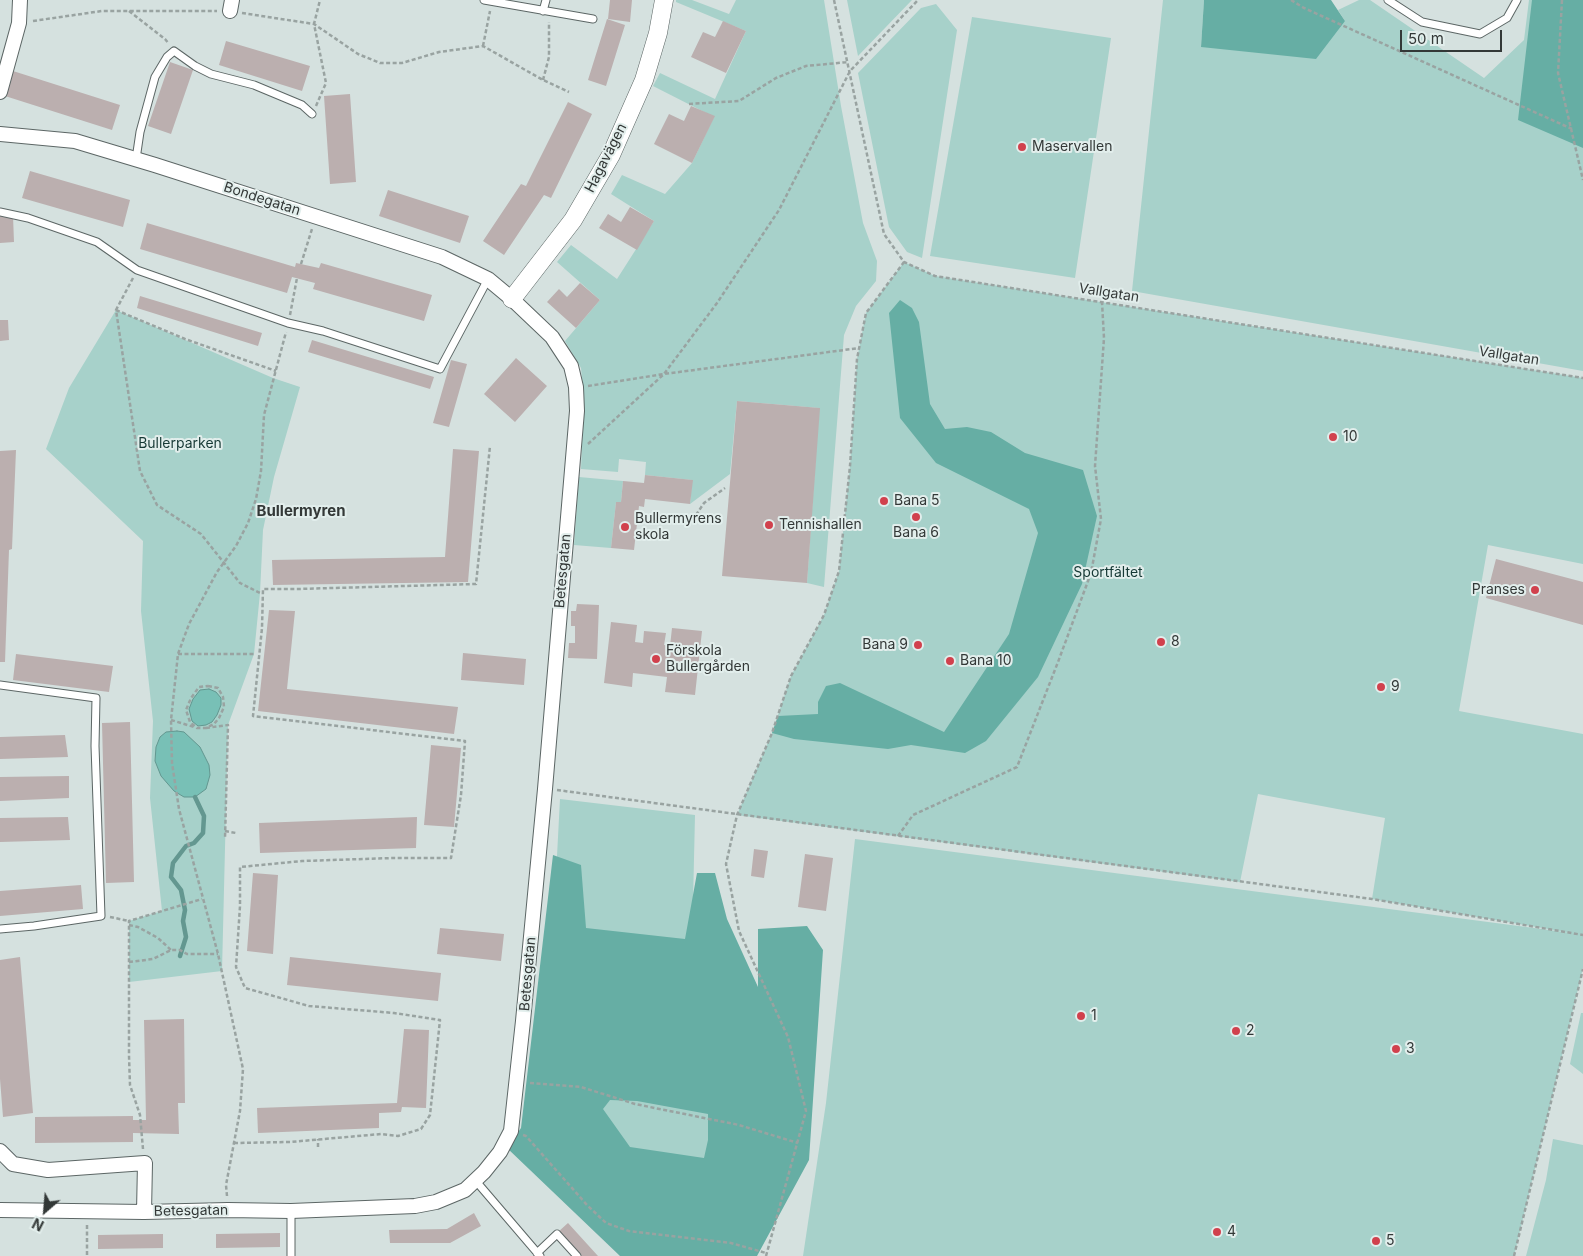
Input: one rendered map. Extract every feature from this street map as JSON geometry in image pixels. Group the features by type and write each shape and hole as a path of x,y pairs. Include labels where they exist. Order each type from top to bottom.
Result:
{"street":[{"path":"0,92 19,23 20,0"},
{"name":"Hagavägen","path":"512,298 573,220 611,155 644,80 658,33 664,0"},
{"name":"Bondegatan","path":"0,134 75,141 442,257 488,279 512,298"},
{"name":"Betesgatan","path":"0,1210 87,1212 291,1211 415,1206 436,1202 465,1190 484,1172 500,1152 511,1131 545,789 552,762 577,411 576,387 571,366 552,337 512,298"},
{"path":"0,1151 13,1164 48,1170 144,1163 144,1212"}],"lane":[{"path":"546,0 546,11"},
{"path":"1388,0 1422,22 1480,34 1507,18 1518,0"},
{"path":"488,1 593,18"},
{"path":"136,159 140,132 155,78 167,57 174,51 195,66 211,74 254,85 302,105 312,114"},
{"path":"0,212 28,218 97,242 137,270 288,323 324,331 440,368 488,279"},
{"path":"0,685 96,698 94,746 101,916 0,929"},
{"path":"475,1180 538,1254 557,1234 577,1256"},
{"path":"291,1211 291,1256"}],"path":[{"path":"312,114 326,83 314,24 320,0"},
{"path":"511,1131 526,1136 587,1205 606,1223 629,1231 731,1243 766,1255 806,1111 788,1037 739,931 726,864 738,815 772,733 791,676 824,615 839,571 850,466 856,359 866,313 904,262 884,234 834,0"},
{"path":"573,457 664,374 717,303 780,210 850,71 918,0"},
{"path":"1291,0 1304,8 1572,129"},
{"path":"1562,0 1558,73 1583,180"},
{"path":"483,46 488,1"},
{"path":"19,23 102,11 231,5 314,24 358,54 380,63 402,63 439,52 483,46 543,80 569,92"},
{"path":"128,11 165,39 174,51"},
{"path":"543,80 549,57 546,11"},
{"path":"689,104 739,101 776,78 806,66 848,62"},
{"path":"300,264 316,217"},
{"name":"Vallgatan","path":"904,262 935,276 1583,378"},
{"path":"137,270 116,310 140,471 156,504 201,534 240,583 260,593"},
{"path":"228,1210 226,1185 240,1112 242,1069 218,954 202,899 178,798 172,763 171,720 178,654 189,624 199,603 236,546 248,522 256,499 261,471 264,415 283,346 297,278"},
{"path":"898,836 913,815 1017,767 1058,662 1091,574 1101,520 1095,466 1104,338 1102,302"},
{"path":"116,310 185,339 276,371"},
{"path":"576,387 859,348"},
{"path":"234,1143 290,1142 381,1134 398,1136 421,1129 430,1115 440,1020 394,1013 309,1006 245,988 236,968 240,906 240,867 302,861 451,858 461,795 465,741 253,716 264,589 298,590 476,584 490,446"},
{"path":"696,515 704,503 726,488"},
{"path":"178,654 254,654"},
{"path":"197,728 190,722 186,710 191,698 199,687 208,686 218,688 224,697 224,707 214,724 206,728"},
{"path":"171,720 197,728 228,725 226,838"},
{"path":"545,789 1372,899 1583,935"},
{"path":"225,831 236,833"},
{"path":"129,923 202,899"},
{"path":"101,916 138,927 158,938 171,950"},
{"path":"129,923 130,1085 140,1115 144,1163"},
{"path":"128,962 153,958 171,950 180,950 187,954 198,955 218,954"},
{"path":"1514,1256 1583,969"},
{"path":"516,1083 581,1087 635,1104 739,1125 798,1143"},
{"path":"318,1139 318,1147"},
{"path":"87,1212 88,1256"}],"green space":[{"path":"676,0 692,0 729,14 736,0 824,0 841,106 863,223 877,261 876,281 856,306 844,335 824,587 807,583 819,408 737,401 730,474 690,504 692,480 645,475 646,462 619,459 618,472 581,469 584,398 581,368 565,341 600,300 557,262 571,245 617,279 654,221 611,194 622,175 665,194 692,163 714,117 653,86 660,73 715,99 746,31 676,2"},
{"path":"847,0 912,0 858,56"},
{"path":"1163,0 1204,0 1201,47 1345,21 1338,10 1359,0 1370,0 1484,78 1524,40 1529,0 1583,0 1583,371 1132,291"},
{"path":"936,4 957,30 922,258 907,252 889,227 858,73 921,8"},
{"name":"Maservallen","path":"972,17 1111,38 1075,278 930,256"},
{"name":"Sportfältet","path":"904,262 935,276 1583,378 1583,564 1488,545 1459,711 1583,734 1583,968 1514,1256 803,1256 826,1103 855,839 1572,933 1372,899 1385,818 1258,794 1240,882 737,815 772,733 791,676 824,615 839,571 850,466 857,359 866,313"},
{"name":"Bullerparken","path":"116,310 273,378 300,387 274,477 263,530 260,593 254,654 228,725 222,971 129,982 129,921 162,911 150,798 153,721 141,611 143,541 46,449 69,388"},
{"path":"579,477 623,481 621,502 616,502 611,548 574,545"},
{"path":"560,799 695,815 692,946 553,932"},
{"path":"1581,1013 1583,1013 1583,1074 1570,1064"},
{"path":"536,1068 745,1089 732,1172 560,1152"},
{"path":"1553,1139 1583,1145 1583,1256 1526,1256 1546,1180"}],"shaded area":[{"path":"1204,0 1331,0 1345,21 1316,59 1201,47"},
{"path":"1532,0 1583,0 1583,148 1518,120"},
{"path":"900,300 912,308 919,322 930,404 945,429 967,427 991,432 1025,453 1083,470 1097,516 1082,584 1038,677 986,741 965,753 911,745 888,749 794,739 772,733 778,716 818,714 818,702 826,686 840,683 944,732 1009,634 1038,533 1029,509 936,463 900,418 889,313"},
{"path":"209,689 216,692 221,698 221,705 212,722 198,726 192,721 189,709 193,699 200,690"},
{"path":"166,732 184,732 200,747 209,765 210,775 206,789 195,797 184,797 174,791 161,776 155,761 156,747 160,737"},
{"path":"553,855 581,865 586,928 685,939 697,873 715,873 727,919 758,987 758,929 807,926 823,950 809,1160 757,1256 620,1256 507,1148 521,1128","holes":["610,1100 637,1101 708,1114 708,1140 704,1158 630,1147 603,1109"]}],"building":[{"path":"610,0 632,0 630,22 608,19"},
{"path":"607,19 625,25 606,86 588,80"},
{"path":"723,21 746,31 726,73 691,57 703,32 715,37"},
{"path":"226,41 310,66 302,91 219,65"},
{"path":"170,62 193,70 171,134 148,126"},
{"path":"13,71 120,105 112,130 5,96"},
{"path":"350,94 356,182 330,184 324,96"},
{"path":"568,102 592,114 551,198 544,195 504,255 483,241 521,184 526,186"},
{"path":"691,106 715,116 692,163 654,144 669,114 684,121"},
{"path":"30,171 130,200 123,227 22,198"},
{"path":"388,190 469,216 460,243 379,216"},
{"path":"630,207 654,221 637,250 599,228 608,214 621,222"},
{"path":"0,216 13,216 14,242 0,243"},
{"path":"147,223 295,267 296,263 319,268 321,263 432,295 424,321 313,289 315,283 292,277 287,293 140,249"},
{"path":"580,283 600,300 576,328 547,302 559,289 567,297"},
{"path":"140,296 262,333 258,346 137,308"},
{"path":"0,320 8,320 9,340 0,341"},
{"path":"312,340 434,377 430,389 308,352"},
{"path":"516,358 547,386 515,422 484,394"},
{"path":"451,360 467,364 449,427 433,423"},
{"name":"Tennishallen","path":"737,401 820,408 807,583 722,576"},
{"path":"453,449 479,451 468,582 273,585 272,560 445,557"},
{"path":"16,450 12,549 9,550 5,662 0,662 0,451"},
{"name":"Bullermyrens skola","path":"645,475 693,480 690,504 645,499 644,507 639,506 634,550 611,548 616,502 621,502 623,481 644,483"},
{"name":"Pranses","path":"1496,559 1583,582 1583,625 1486,598"},
{"path":"577,604 599,605 597,659 568,658 569,643 575,643 575,626 571,626 571,611 576,611"},
{"path":"269,610 295,611 287,689 458,707 454,734 258,711"},
{"path":"611,622 637,625 635,642 643,643 644,631 666,633 664,645 670,646 672,628 702,631 695,695 665,692 667,677 633,673 632,687 604,683"},
{"path":"463,653 526,659 524,685 461,680"},
{"path":"16,654 113,666 109,692 13,680"},
{"path":"130,722 134,882 106,883 102,723"},
{"path":"65,735 68,757 0,759 0,737"},
{"path":"431,745 461,748 454,827 424,825"},
{"path":"69,776 69,798 0,801 0,777"},
{"path":"68,817 70,840 0,842 0,818"},
{"path":"417,817 416,848 260,853 259,823"},
{"path":"754,849 768,851 764,878 751,876"},
{"path":"805,854 833,858 826,911 798,907"},
{"path":"253,873 278,875 273,954 247,951"},
{"path":"81,885 83,909 0,916 0,891"},
{"path":"440,928 504,934 501,961 437,954"},
{"path":"20,957 33,1113 3,1117 0,1079 0,960"},
{"path":"290,957 441,973 438,1001 287,985"},
{"path":"184,1019 185,1103 178,1103 179,1134 133,1133 133,1142 35,1143 35,1117 133,1116 133,1120 146,1120 144,1020"},
{"path":"404,1029 429,1030 426,1108 402,1107 401,1112 379,1113 379,1128 258,1133 257,1108 397,1103"},
{"path":"474,1213 481,1226 450,1243 390,1243 389,1230 447,1229"},
{"path":"568,1223 598,1256 580,1256 558,1232"},
{"path":"280,1233 280,1247 216,1248 216,1234"},
{"path":"163,1234 163,1248 98,1249 98,1235"}],"waterway":[{"path":"180,956 186,937 183,921 185,910 181,890 171,877 173,863 186,846 194,843 203,833 204,816 195,797"}],"place":[{"name":"Maservallen","path":"1022,147"},
{"name":"10","path":"1333,437"},
{"name":"Bana 5","path":"884,501"},
{"name":"Bana 6","path":"916,517"},
{"name":"Tennishallen","path":"769,525"},
{"name":"Bullermyrens skola","path":"625,527"},
{"name":"Pranses","path":"1535,590"},
{"name":"8","path":"1161,642"},
{"name":"Bana 9","path":"918,645"},
{"name":"Förskola Bullergården","path":"656,659"},
{"name":"Bana 10","path":"950,661"},
{"name":"9","path":"1381,687"},
{"name":"1","path":"1081,1016"},
{"name":"2","path":"1236,1031"},
{"name":"3","path":"1396,1049"},
{"name":"4","path":"1217,1232"},
{"name":"5","path":"1376,1241"}],"district":[{"name":"Bullermyren","path":"301,511"}]}
